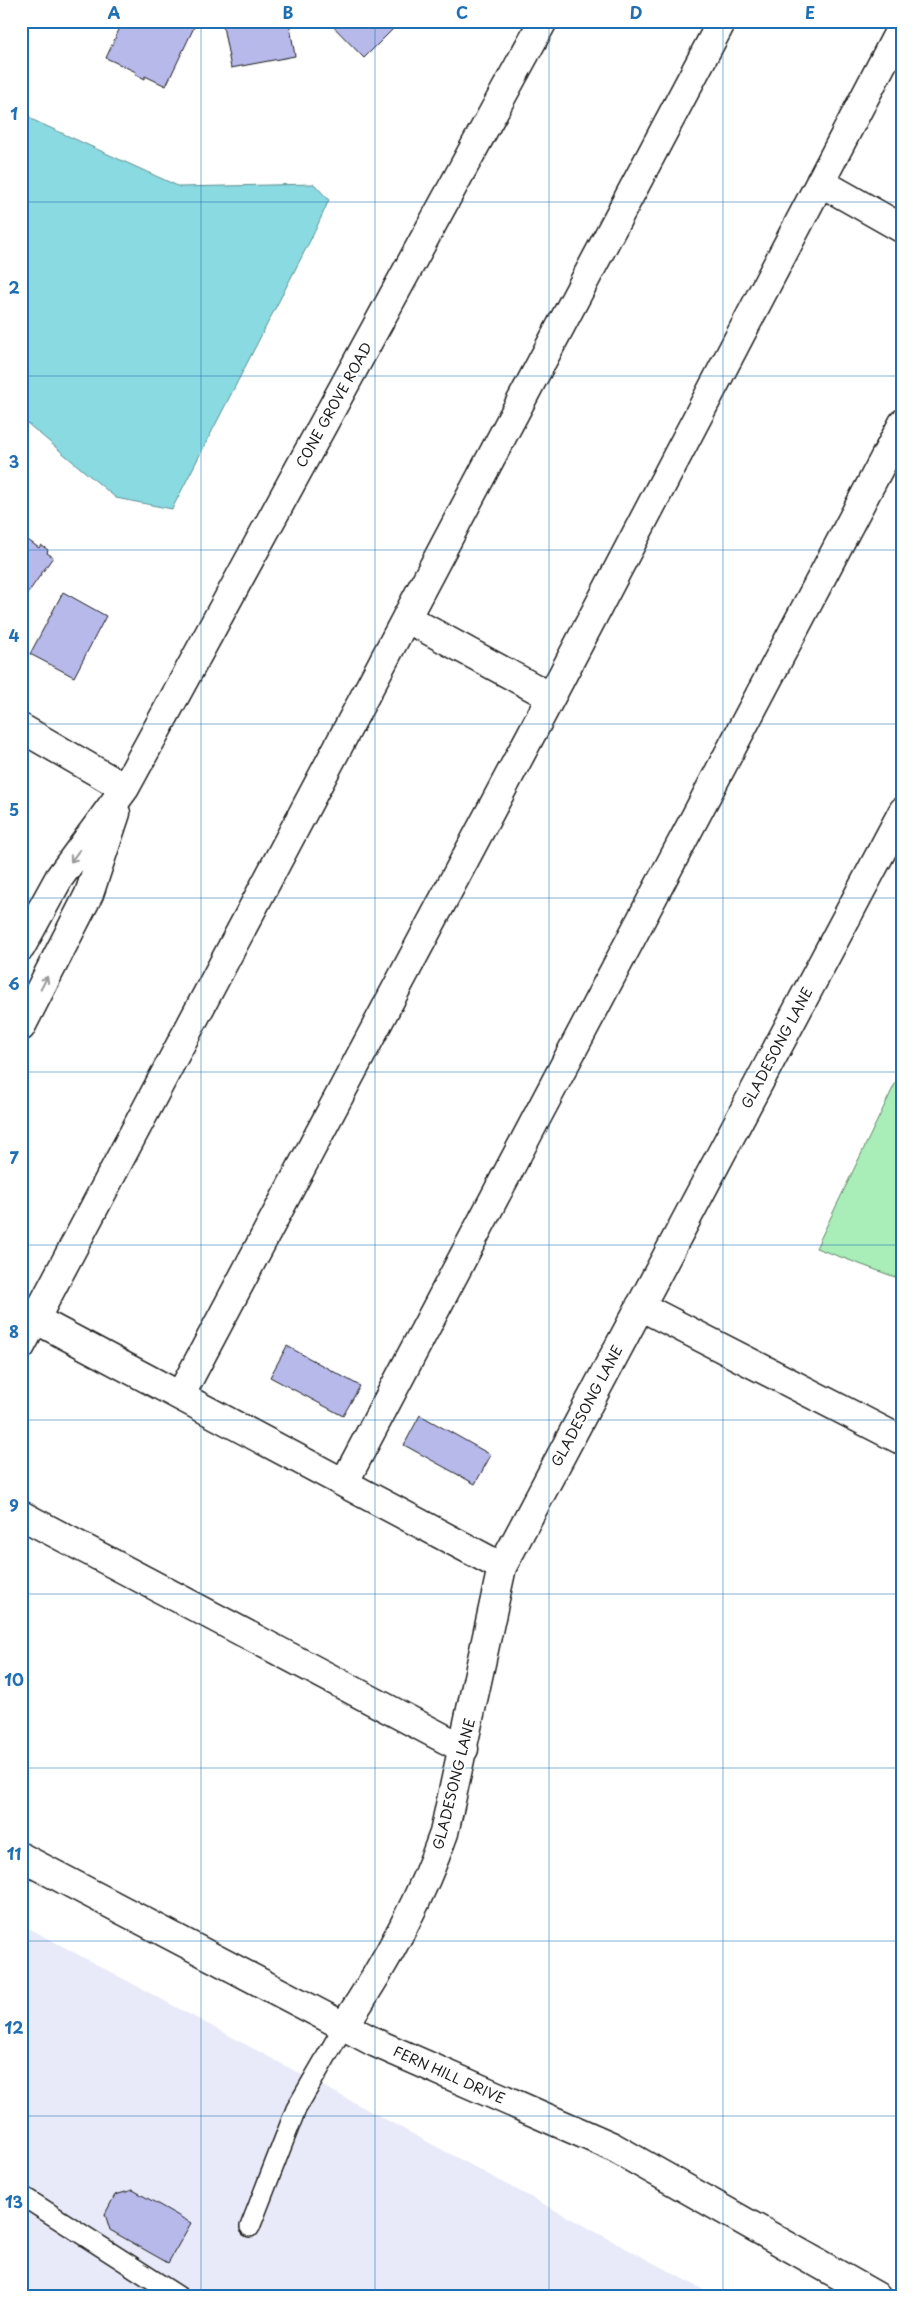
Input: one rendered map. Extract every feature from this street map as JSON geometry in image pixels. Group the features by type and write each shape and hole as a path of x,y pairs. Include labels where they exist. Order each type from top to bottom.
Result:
{"street":[{"name":"CONE GROVE ROAD","path":"21,947 59,878 125,788 543,21"},
{"path":"21,1346 722,21"},
{"path":"180,1396 551,697 820,182 900,24"},
{"path":"820,182 903,228"},
{"path":"344,1483 903,423"},
{"path":"406,618 551,697"},
{"path":"21,728 125,788"},
{"name":"CONE GROVE ROAD","path":"21,1027 89,894 125,788"},
{"name":"GLADESONG LANE","path":"344,2026 397,1940 432,1866 444,1833 464,1749 502,1568 903,812"},
{"path":"640,1306 903,1441"},
{"path":"36,1319 502,1568"},
{"path":"21,1515 464,1749"},
{"name":"FERN HILL DRIVE","path":"21,1857 376,2043 611,2146 876,2296"}],"lane":[{"path":"250,2227 296,2109 344,2026"},
{"path":"21,2195 178,2296"}],"shaded area":[{"path":"21,1924 715,2296 21,2296"}],"green space":[{"path":"903,1067 903,1280 816,1248"}],"water":[{"path":"21,107 33,120 180,187 314,184 329,200 314,233 172,509 116,498 21,418"}],"building":[{"path":"123,21 197,21 166,86 145,76 145,79 135,74 136,72 106,58"},
{"path":"222,21 289,21 295,56 231,68"},
{"path":"328,21 406,21 401,27 398,24 364,58"},
{"path":"21,535 39,548 41,545 53,557 21,603"},
{"path":"63,592 106,616 74,677 30,654"},
{"path":"287,1346 360,1386 343,1416 270,1377"},
{"path":"420,1415 491,1455 475,1484 404,1445"},
{"path":"133,2190 191,2223 168,2263 110,2230 105,2214 115,2195"}]}
